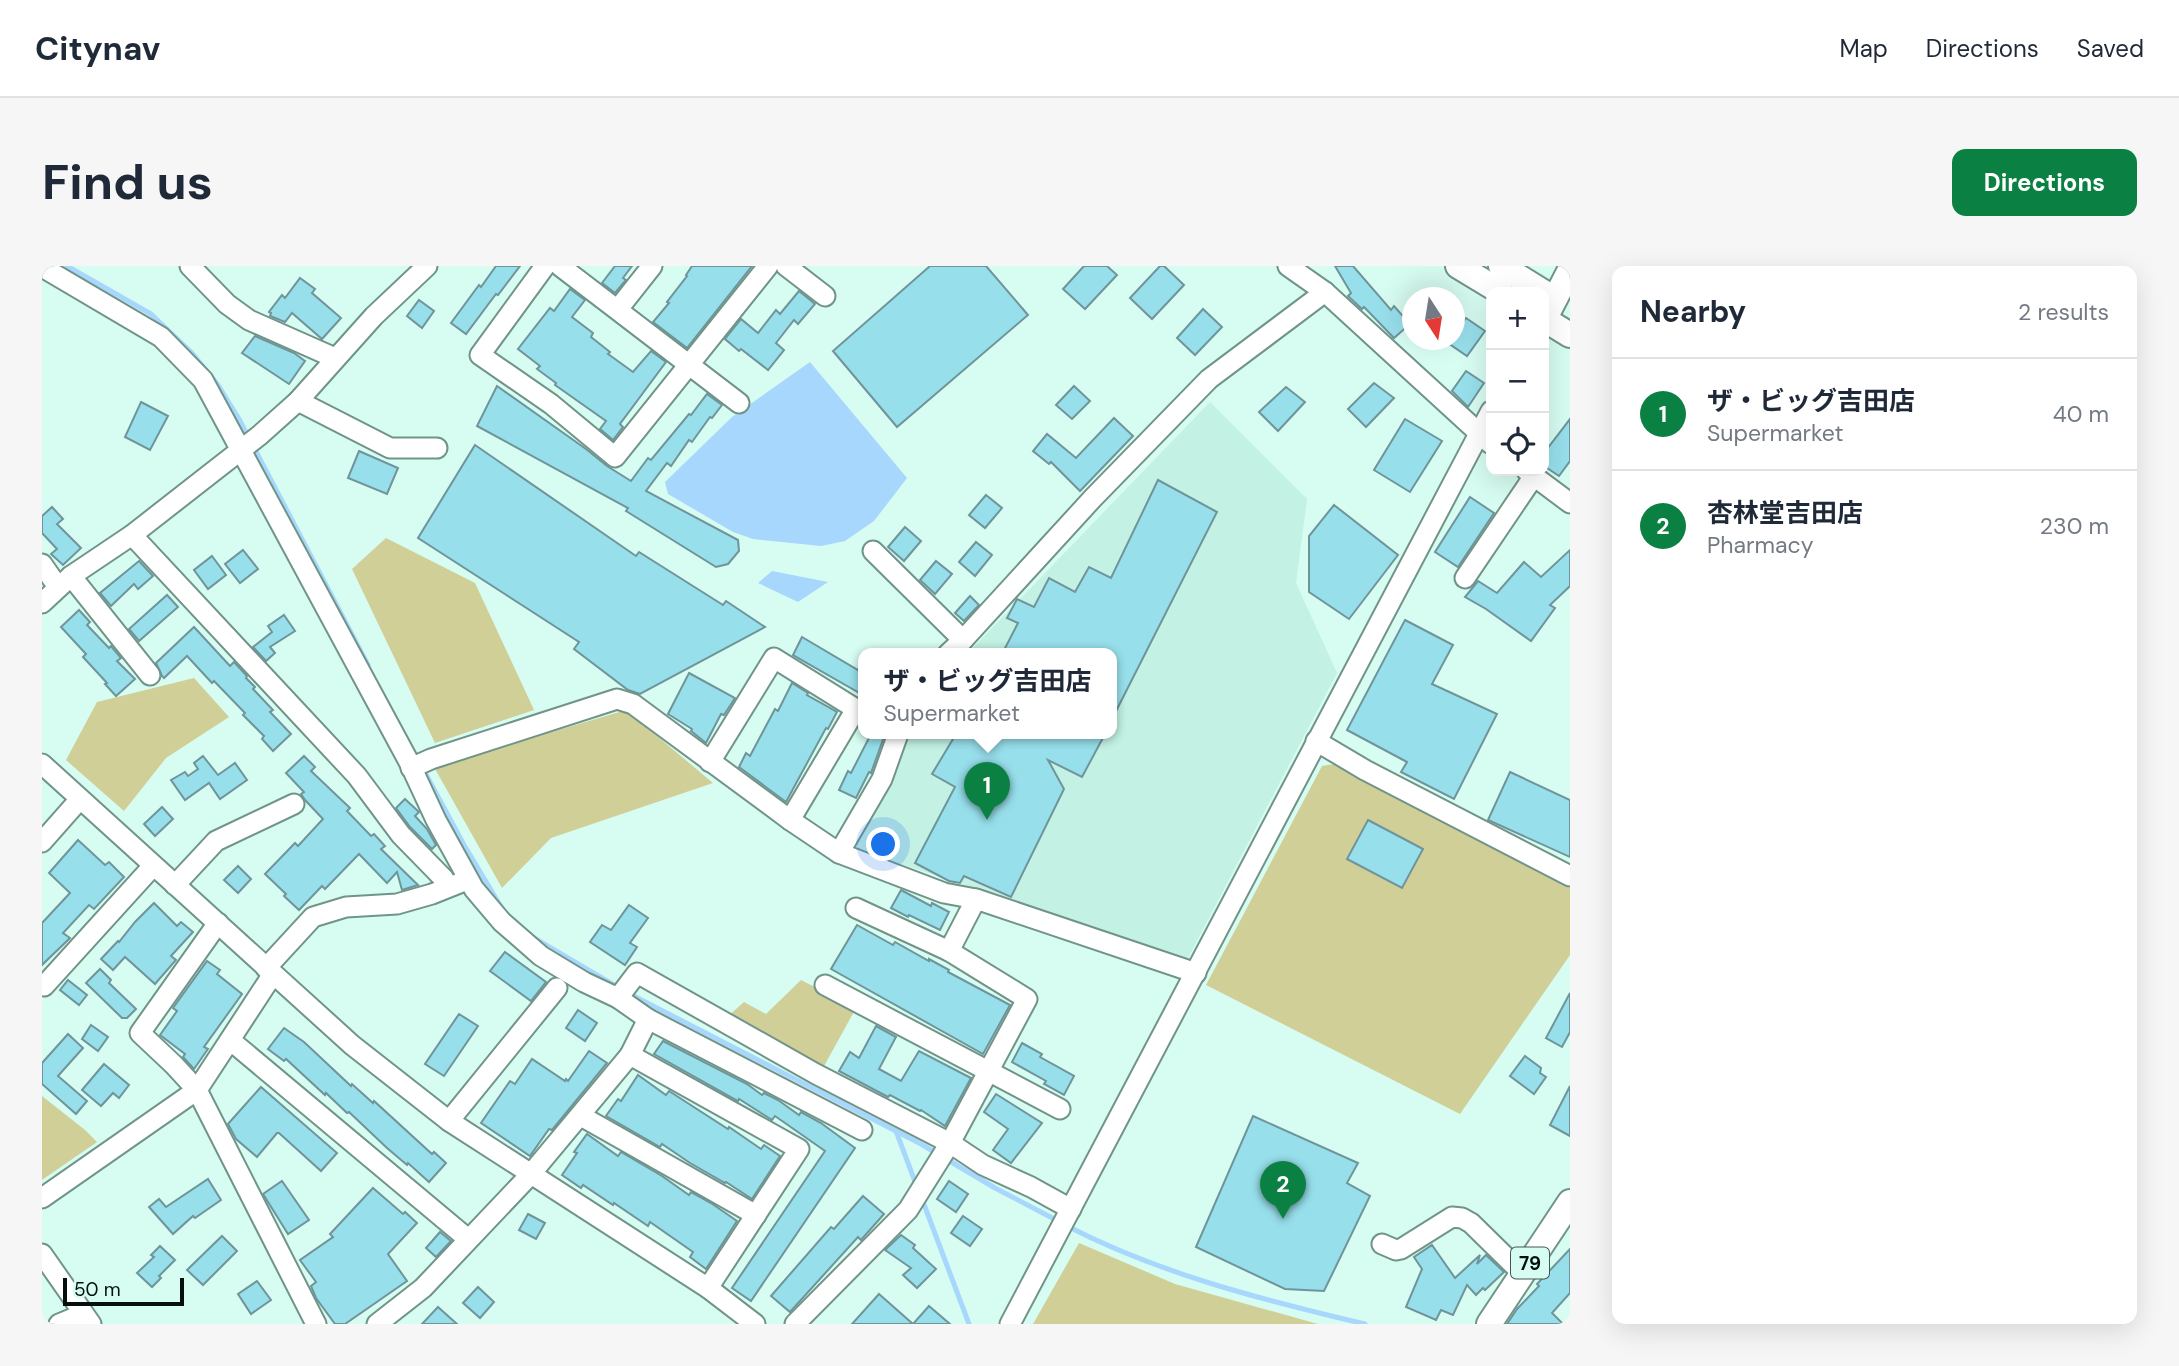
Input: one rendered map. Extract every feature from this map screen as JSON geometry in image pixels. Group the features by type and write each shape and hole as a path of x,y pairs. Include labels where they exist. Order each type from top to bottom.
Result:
{"main road":[{"path":"1458,266 1493,287"},
{"path":"1501,266 1525,287"},
{"path":"1570,270 1549,308 1570,335"},
{"name":"79","path":"1489,1324 1570,1202"}],"street":[{"path":"190,266 227,304 249,320 335,358"},
{"path":"42,603 64,582 131,535 260,436 298,401 404,285 427,266"},
{"path":"545,266 480,355 551,404 615,457 768,266"},
{"path":"560,266 739,403"},
{"path":"618,309 652,266"},
{"path":"786,266 825,296"},
{"path":"1288,266 1325,292 1485,439"},
{"path":"42,267 161,337 203,380 420,765 436,820 474,889 502,922 541,956 584,982 622,992 648,1018 862,1130"},
{"path":"954,648 1093,498 1209,379 1325,292"},
{"path":"298,401 390,448 437,448"},
{"path":"1010,1324 1317,741 1485,439 1491,413"},
{"path":"1465,578 1529,476"},
{"path":"1533,476 1570,503"},
{"path":"131,535 357,776 401,835 444,879"},
{"path":"873,551 963,639"},
{"path":"42,564 64,582 150,675"},
{"path":"710,762 774,658 856,709 790,820"},
{"path":"420,765 617,699 633,704 839,853 944,893 976,899 1196,973"},
{"path":"839,853 883,779 896,739"},
{"path":"1317,741 1365,771 1570,876"},
{"path":"42,764 352,1045 449,1121 708,1289 755,1324"},
{"path":"42,842 80,799"},
{"path":"175,885 216,841 294,804"},
{"path":"42,984 44,986 153,866"},
{"path":"42,1198 197,1090 230,1040 269,971 313,917 346,907 397,904 469,879"},
{"path":"949,951 976,899"},
{"path":"795,1324 908,1210 948,1145 1027,999 949,951 856,908"},
{"path":"218,923 140,1033 197,1090 316,1324"},
{"path":"622,992 637,973 1070,1212"},
{"path":"825,985 1060,1109"},
{"path":"449,1121 557,988"},
{"path":"377,1324 423,1289 530,1175 630,1055 648,1018"},
{"path":"230,1040 468,1239"},
{"path":"630,1055 799,1149 708,1289"},
{"path":"581,1116 756,1214"},
{"path":"1382,1244 1396,1250 1401,1249 1452,1217 1462,1218 1471,1223 1523,1274"},
{"path":"42,1254 87,1319 59,1324"}],"shaded area":[{"path":"1210,402 1307,499 1296,583 1337,673 1188,958 858,850 854,843 904,739 1117,739 1117,648 973,648"},
{"path":"386,538 475,583 534,710 435,743 352,569"},
{"path":"194,678 229,717 166,758 124,811 66,760 97,702"},
{"path":"626,710 713,783 551,838 502,888 434,767"},
{"path":"1334,764 1570,888 1570,955 1460,1114 1206,985 1322,766"},
{"path":"801,980 856,1008 823,1068 727,1017 744,1002 766,1014"},
{"path":"42,1096 97,1142 42,1180"},
{"path":"1079,1243 1175,1284 1318,1324 1033,1324"}],"water":[{"path":"810,362 907,478 874,521 845,541 821,546 753,539 733,532 668,494 665,482 732,417"},
{"path":"772,571 828,582 798,602 758,583"}],"building":[{"path":"496,266 520,266 466,334 451,323"},
{"path":"615,266 632,266 623,278 626,280 615,293 602,283"},
{"path":"692,266 752,266 687,348 653,322 669,303 667,302"},
{"path":"930,266 986,266 1028,315 897,427 833,351"},
{"path":"1084,266 1107,266 1117,275 1085,309 1063,289"},
{"path":"1160,266 1164,266 1184,285 1152,319 1130,298"},
{"path":"1335,266 1353,266 1391,310 1394,306 1402,315 1402,331 1394,338 1364,307 1362,309 1348,296 1351,293"},
{"path":"300,278 315,289 312,293 341,318 322,339 292,313 285,322 270,316 269,312 282,295 285,298"},
{"path":"570,289 585,300 572,317 593,333 591,337 610,352 608,354 633,372 651,351 666,362 620,424 623,427 613,440 600,429 606,421 555,385 556,383 537,369 540,366 518,349 550,308 554,311"},
{"path":"799,291 815,304 798,324 794,320 776,343 784,350 768,370 725,339 741,319 758,333 776,310 780,314"},
{"path":"419,300 434,311 422,328 407,316"},
{"path":"1203,309 1222,327 1195,355 1177,338"},
{"path":"1465,319 1485,331 1467,356 1458,350 1465,350"},
{"path":"255,336 294,353 305,361 289,384 242,353"},
{"path":"1466,371 1484,383 1468,407 1452,391"},
{"path":"1374,383 1394,398 1366,427 1348,409"},
{"path":"497,386 631,481 648,458 651,460 707,394 722,405 692,442 689,440 671,466 667,463 646,491 738,540 739,551 728,564 716,567 626,511 628,508 477,426"},
{"path":"1074,386 1090,401 1072,419 1056,405"},
{"path":"1286,387 1305,402 1278,431 1259,412"},
{"path":"141,402 168,416 150,450 125,437"},
{"path":"1114,418 1133,436 1080,491 1051,462 1049,464 1033,451 1047,434 1076,458"},
{"path":"1405,419 1442,441 1410,492 1374,470"},
{"path":"1570,419 1570,461 1559,476 1549,469 1549,446"},
{"path":"475,445 636,556 639,552 723,605 726,601 765,627 640,694 628,690 574,649 579,642 418,538"},
{"path":"359,451 398,468 387,494 348,478"},
{"path":"1158,480 1217,512 1117,709 1117,648 1005,648 1018,623 1007,618 1017,599 1034,607 1049,578 1075,592 1089,567 1111,578"},
{"path":"986,495 1002,508 985,528 969,515"},
{"path":"1470,497 1494,513 1458,567 1435,552"},
{"path":"1334,505 1398,555 1349,619 1309,592 1309,536"},
{"path":"52,507 63,519 57,524 81,548 63,565 51,554 57,549 42,533 42,516"},
{"path":"905,527 921,541 904,561 888,547"},
{"path":"976,542 992,555 975,576 959,562"},
{"path":"243,550 258,569 240,583 225,564"},
{"path":"1570,550 1570,586 1550,605 1555,608 1531,641 1465,597 1478,581 1497,593 1524,562 1541,577"},
{"path":"212,556 226,575 208,589 194,570"},
{"path":"139,561 153,576 138,589 134,584 111,606 100,593"},
{"path":"936,561 952,574 935,594 920,580"},
{"path":"167,595 178,607 139,641 129,629"},
{"path":"970,596 979,605 964,621 955,613"},
{"path":"79,610 90,622 87,625 109,648 111,646 121,658 117,661 135,679 116,696 83,657 86,654 61,627"},
{"path":"284,615 295,631 270,647 275,653 266,661 253,647 272,632 268,626"},
{"path":"1405,620 1453,645 1432,684 1497,714 1454,799 1401,772 1407,762 1347,730"},
{"path":"194,627 230,666 234,662 247,676 255,687 253,689 273,710 270,712 291,734 273,751 262,739 264,736 243,715 245,713 187,656 164,678 162,676 156,663"},
{"path":"802,637 858,670 858,692 793,655"},
{"path":"689,673 735,698 724,715 721,714 706,743 691,731 692,729 668,714"},
{"path":"792,683 837,712 786,802 739,767 746,753 750,756"},
{"path":"868,739 883,739 871,773 869,772 856,798 839,790 848,771 851,773"},
{"path":"953,739 1102,739 1082,777 1048,760 1064,789 1011,897 964,876 960,883 949,881 915,863 955,787 932,774"},
{"path":"203,756 218,775 235,763 247,780 220,799 209,783 185,800 171,780 185,772 188,776 198,769 194,763"},
{"path":"304,756 315,767 311,771 350,808 347,811 371,836 374,834 385,846 381,849 418,885 402,890 397,872 387,883 359,854 325,889 322,886 299,910 284,896 286,894 265,874 295,843 298,846 323,819 305,800 301,794 304,792 286,773"},
{"path":"1510,772 1570,800 1570,857 1488,820"},
{"path":"405,799 419,812 415,816 436,845 432,849 396,808"},
{"path":"162,807 173,819 155,836 144,824"},
{"path":"1368,820 1423,849 1402,888 1347,859"},
{"path":"78,840 105,865 109,862 124,877 94,909 89,905 63,933 70,938 42,965 42,923 70,893 49,873"},
{"path":"238,866 251,879 238,893 224,880"},
{"path":"901,890 949,912 940,930 891,908"},
{"path":"154,903 177,926 181,922 193,932 171,956 176,960 155,984 125,957 113,970 101,959"},
{"path":"629,905 648,918 630,943 637,947 625,965 590,942 602,925 611,930"},
{"path":"857,925 893,945 895,942 929,959 1010,1005 983,1054 831,969"},
{"path":"505,952 546,982 531,1001 490,971"},
{"path":"207,961 220,970 217,974 242,994 204,1047 208,1049 194,1069 183,1057 185,1054 160,1035 177,1011 173,1008"},
{"path":"100,969 111,980 109,983 136,1009 127,1018 122,1018 86,983"},
{"path":"68,980 87,995 79,1005 60,990"},
{"path":"1570,993 1570,1032 1562,1047 1546,1038"},
{"path":"578,1010 597,1023 585,1041 566,1028"},
{"path":"459,1014 478,1026 444,1076 425,1064"},
{"path":"91,1025 108,1037 98,1051 82,1039"},
{"path":"876,1026 896,1037 879,1069 901,1081 919,1051 971,1078 945,1126 921,1110 890,1095 888,1097 839,1071 850,1052 859,1058"},
{"path":"284,1028 446,1163 429,1182 286,1059 284,1061 268,1049"},
{"path":"68,1034 83,1048 58,1076 87,1101 76,1114 42,1084 42,1063"},
{"path":"663,1041 747,1084 762,1095 764,1093 778,1100 799,1115 801,1112 821,1123 855,1148 751,1301 732,1288 825,1151 775,1116 772,1120 739,1099 738,1101 654,1054"},
{"path":"1022,1043 1042,1054 1040,1057 1074,1076 1064,1095 1044,1084 1046,1081 1012,1062"},
{"path":"589,1051 607,1063 552,1130 549,1129 530,1156 481,1123 510,1081 515,1084 532,1059 568,1081"},
{"path":"1525,1056 1541,1068 1540,1073 1546,1077 1534,1094 1510,1076"},
{"path":"104,1064 129,1085 119,1098 113,1093 101,1106 82,1090"},
{"path":"638,1075 666,1095 669,1091 761,1149 764,1145 780,1156 752,1199 662,1144 660,1147 606,1116 618,1099 621,1101"},
{"path":"1570,1086 1570,1136 1550,1125"},
{"path":"261,1087 337,1153 321,1171 279,1133 257,1157 236,1139 228,1124"},
{"path":"996,1094 1042,1123 1011,1163 993,1150 1008,1129 984,1112"},
{"path":"1253,1116 1358,1163 1347,1183 1370,1196 1324,1291 1285,1289 1196,1247"},
{"path":"587,1134 618,1156 621,1152 689,1195 691,1192 737,1221 706,1269 690,1257 693,1252 650,1222 648,1226 614,1203 613,1205 583,1185 581,1188 562,1175"},
{"path":"208,1179 221,1200 195,1218 193,1216 173,1234 149,1207 159,1199 166,1207"},
{"path":"282,1181 309,1220 288,1234 263,1194"},
{"path":"949,1181 968,1194 956,1212 937,1199"},
{"path":"373,1188 417,1223 388,1254 407,1281 345,1324 335,1324 316,1298 311,1286 316,1282 300,1260 333,1237 330,1234"},
{"path":"863,1196 884,1214 861,1240 858,1237 790,1312 771,1296 831,1227 834,1229"},
{"path":"528,1214 545,1223 536,1239 519,1230"},
{"path":"963,1216 982,1229 970,1246 951,1233"},
{"path":"440,1232 451,1241 436,1257 426,1248"},
{"path":"901,1235 915,1245 913,1248 936,1269 917,1288 903,1275 911,1268 885,1250"},
{"path":"222,1236 237,1251 203,1285 187,1270"},
{"path":"1432,1245 1455,1278 1480,1255 1477,1264 1486,1255 1504,1272 1476,1295 1467,1285 1453,1315 1441,1310 1436,1320 1406,1307 1422,1269 1414,1257"},
{"path":"160,1246 175,1260 152,1287 137,1273 154,1257 151,1255"},
{"path":"1570,1249 1570,1293 1552,1313 1563,1324 1507,1324 1539,1286 1537,1284"},
{"path":"257,1281 271,1300 251,1314 238,1294"},
{"path":"478,1287 494,1302 480,1318 463,1303"},
{"path":"879,1294 913,1324 852,1324"},
{"path":"929,1306 950,1324 913,1324"},
{"path":"438,1307 457,1324 422,1324"}],"waterway":[{"path":"67,266 151,314 192,353 218,385 239,419 368,665"},
{"path":"422,767 503,910"},
{"path":"534,938 619,988"},
{"path":"628,993 921,1144 1058,1221"},
{"path":"896,1131 917,1187"},
{"path":"922,1199 969,1324"},
{"path":"1067,1226 1175,1272 1250,1295 1365,1324"}],"place":[{"name":"ザ・ビッグ吉田店","path":"987,820"},
{"name":"杏林堂吉田店","path":"1283,1219"}]}
